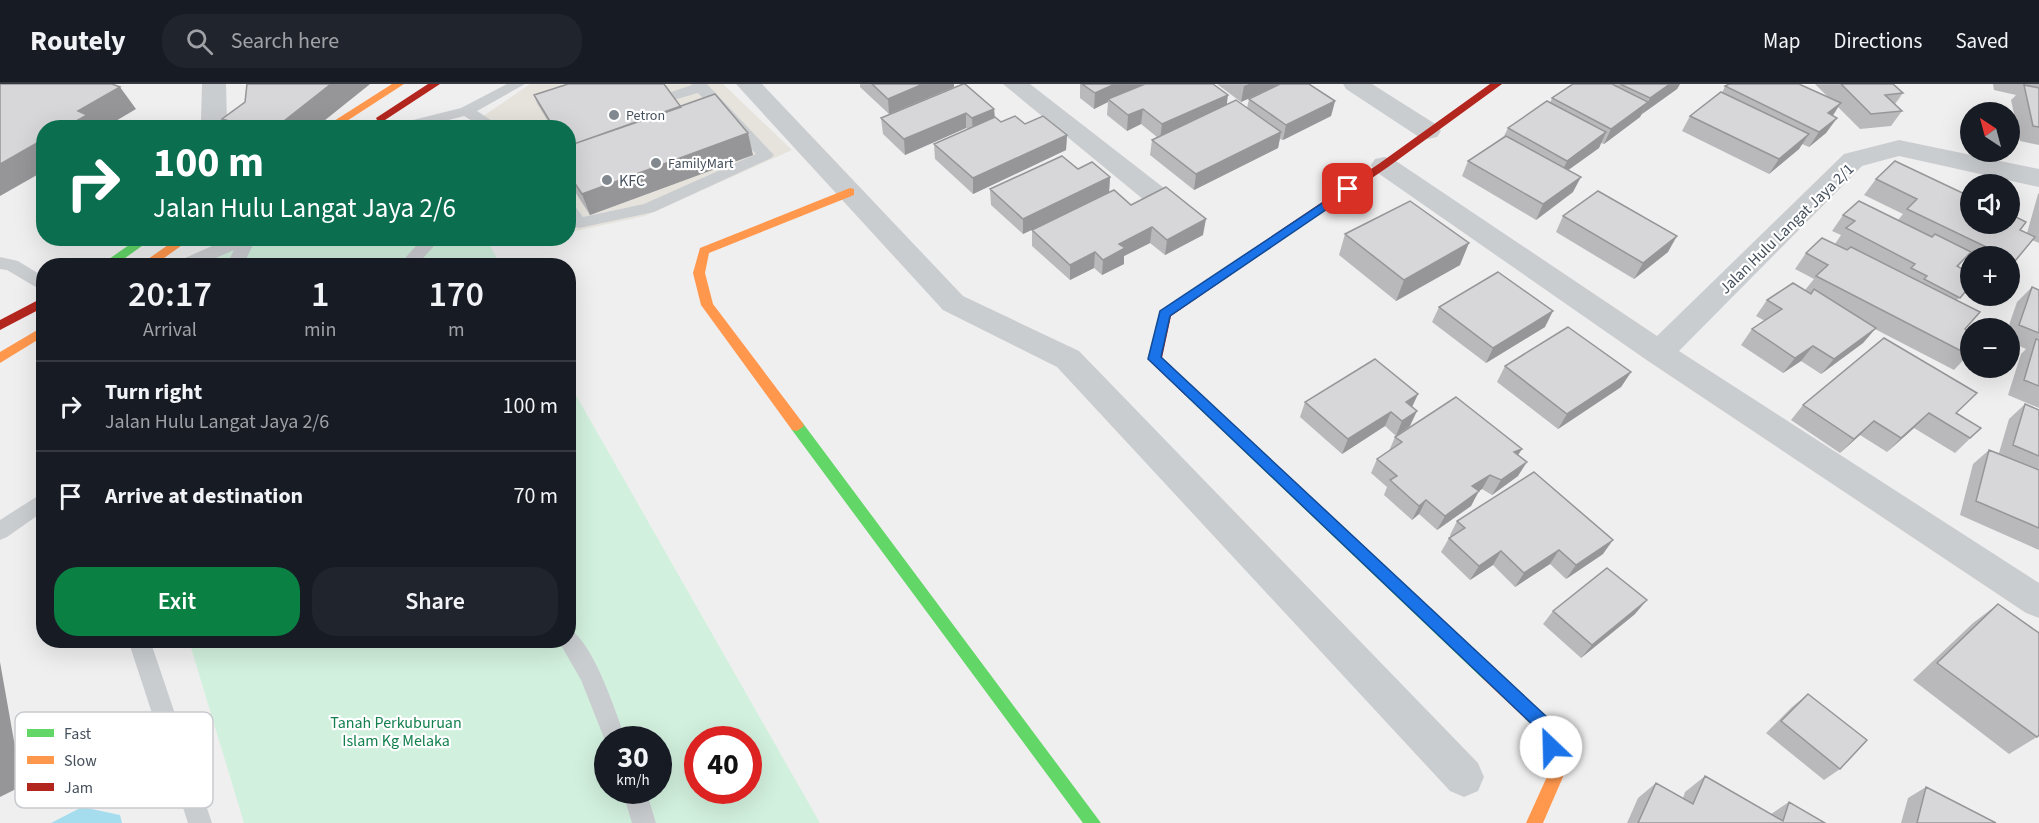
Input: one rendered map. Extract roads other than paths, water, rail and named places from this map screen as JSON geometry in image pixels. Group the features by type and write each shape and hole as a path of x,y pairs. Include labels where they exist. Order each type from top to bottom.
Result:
{"street":[{"path":"214,84 214,120"},
{"path":"379,120 435,84"},
{"path":"748,84 953,303 1068,358 1464,777"},
{"path":"1016,84 1154,195"},
{"path":"1355,84 1428,131"},
{"path":"1497,84 1428,131 1384,165 1165,314 1155,359 1544,725 1558,770 1533,823"},
{"path":"341,120 396,85"},
{"name":"Jalan Hulu Langat Jaya 2/1","path":"1659,353 1853,160 1899,148 2039,178"},
{"path":"1384,165 1659,353 2039,602"},
{"path":"850,192 704,251 699,273 707,305 1092,823"},
{"path":"117,258 136,246"},
{"path":"156,258 175,246"},
{"path":"0,326 36,306"},
{"path":"0,358 36,335"}],"lane":[{"path":"430,120 466,111 518,84"},
{"path":"576,219 579,223 648,208 766,155 700,86 670,98"},
{"path":"466,111 482,120"},
{"path":"201,258 228,246"},
{"path":"414,258 425,246"},
{"path":"0,263 12,265 36,281"},
{"path":"22,344 36,343"},
{"path":"0,531 36,506"},
{"path":"142,648 163,712"},
{"path":"574,648 590,675 610,726"},
{"path":"638,804 644,823"},
{"path":"195,808 200,823"}],"water":[{"path":"80,808 87,808 120,815 122,823 51,823"}],"place":[{"name":"Petron","path":"614,115"},
{"name":"FamilyMart","path":"656,163"},
{"name":"KFC","path":"607,180"}],"park label":[{"name":"Tanah Perkuburuan Islam Kg Melaka","path":"396,731"}]}
